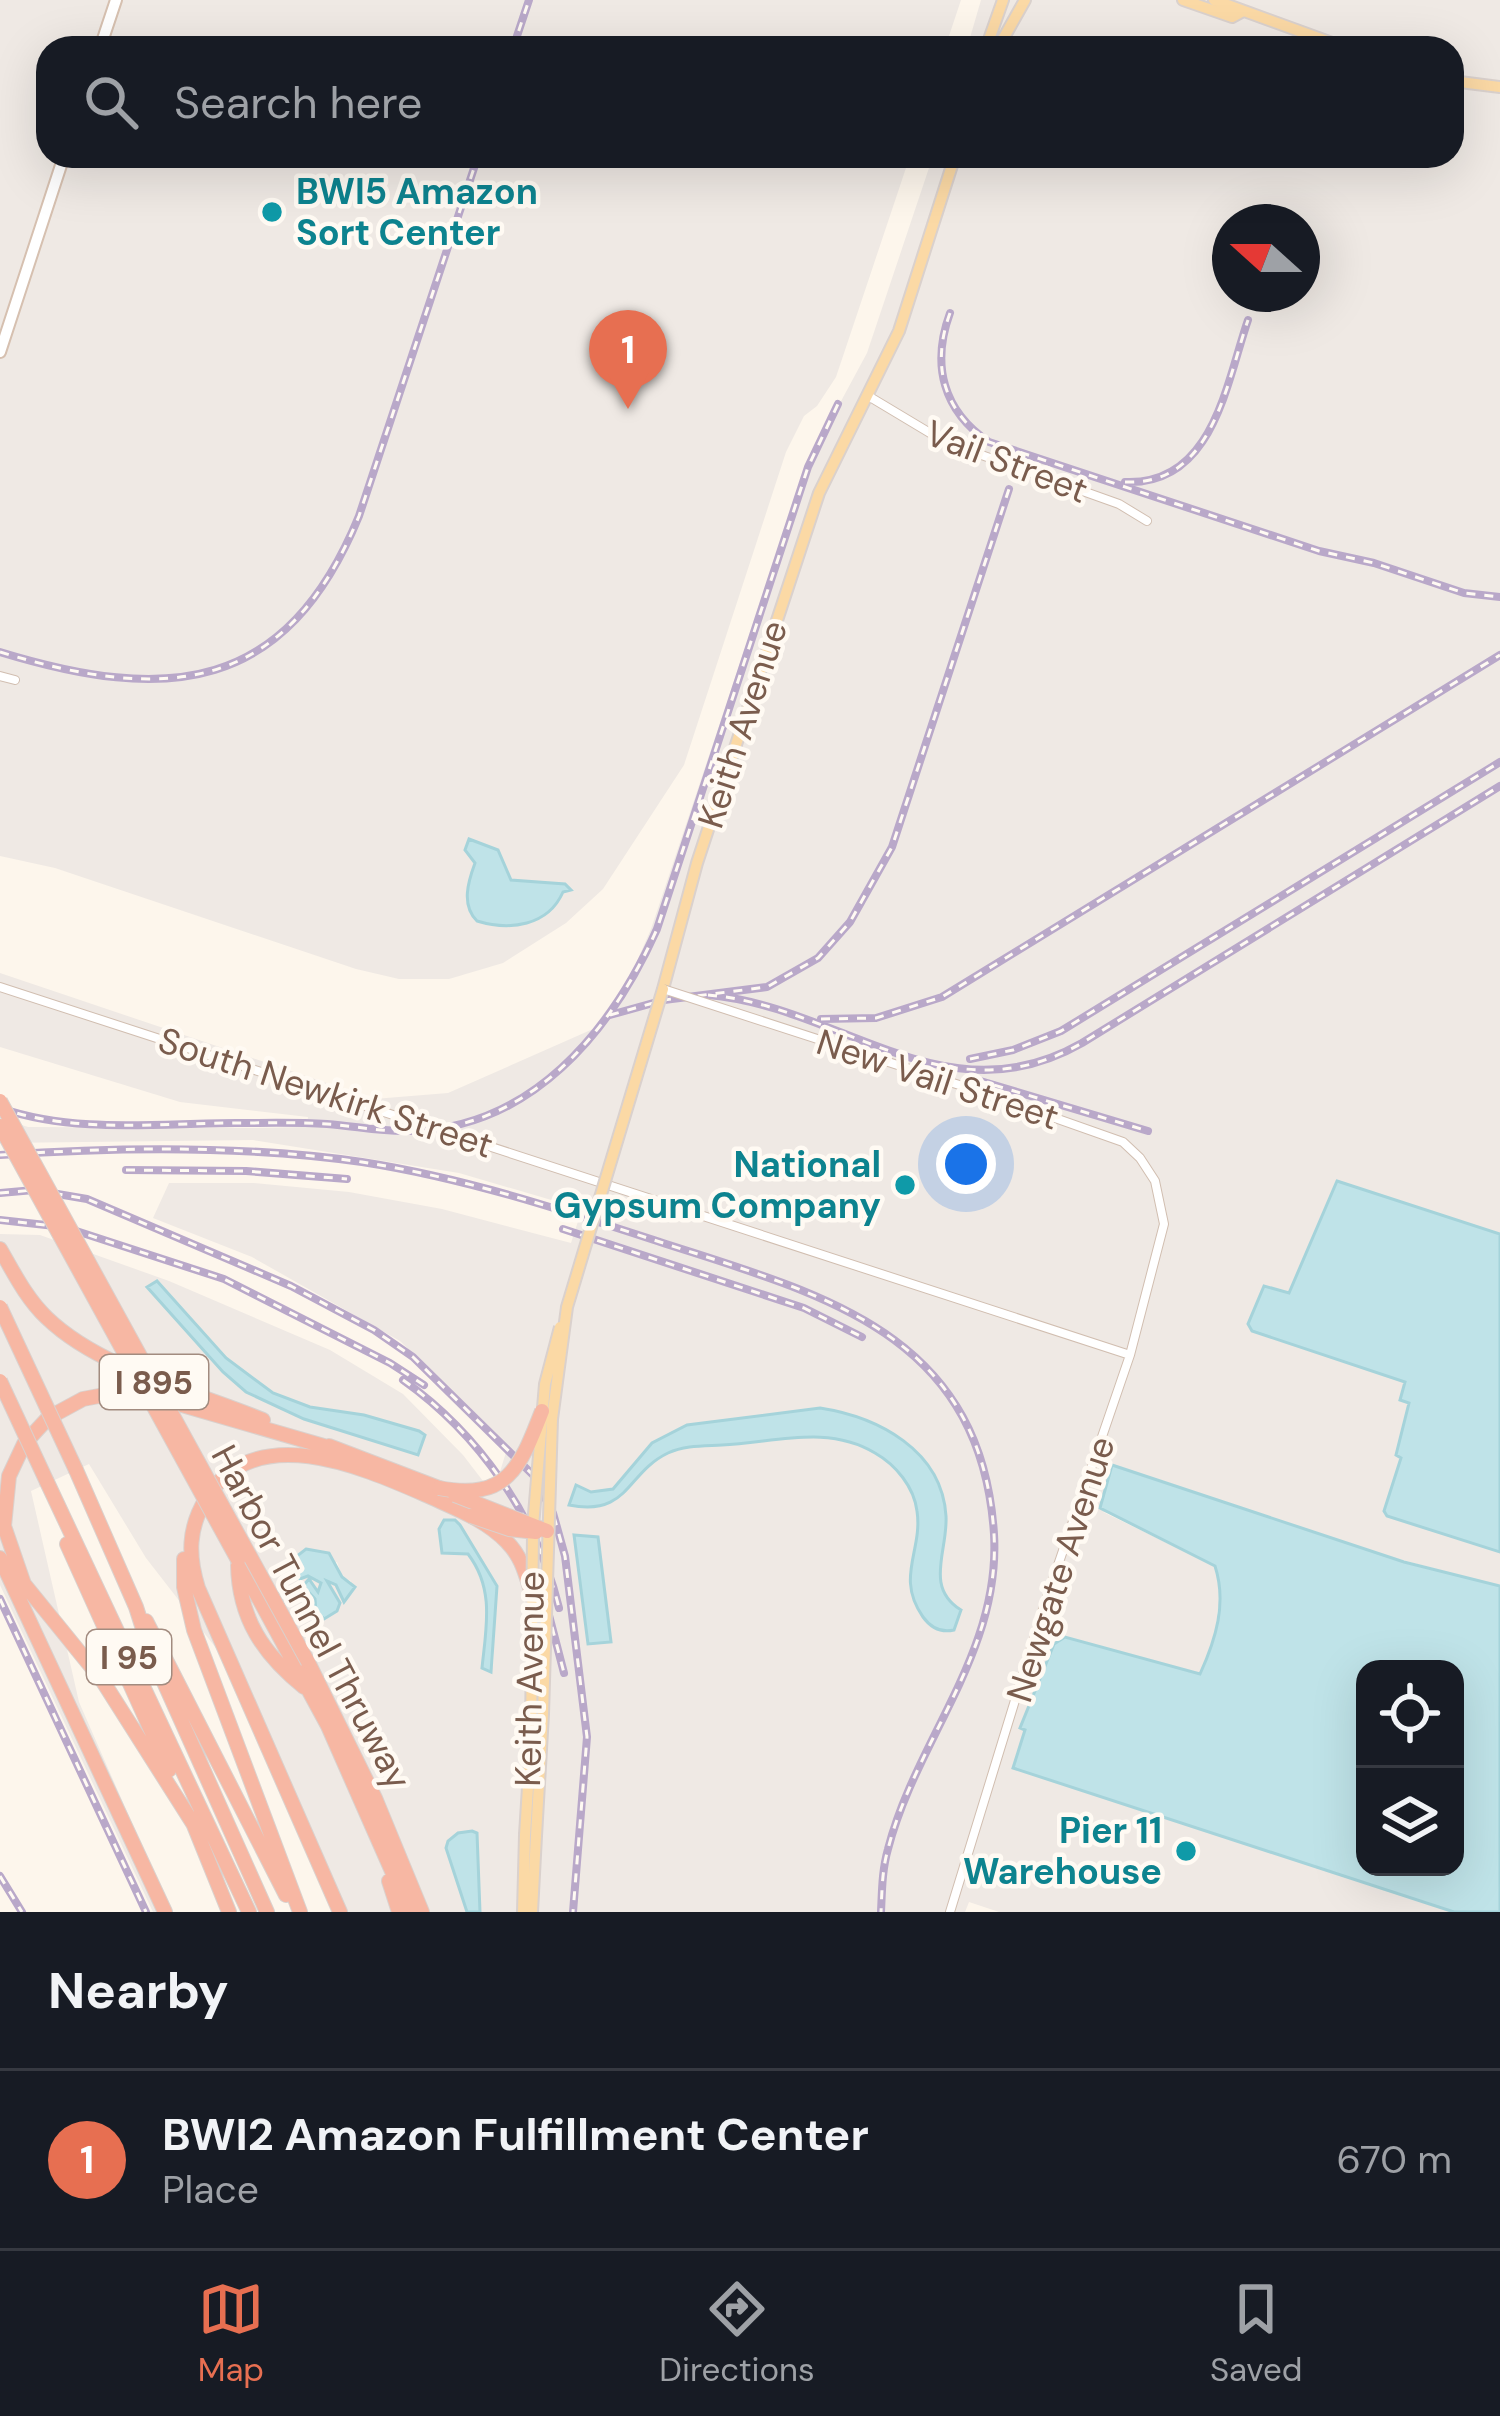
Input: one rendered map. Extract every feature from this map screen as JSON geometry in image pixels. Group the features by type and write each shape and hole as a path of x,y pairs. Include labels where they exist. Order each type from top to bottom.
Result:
{"highway":[{"name":"Harbor Tunnel Thruway","path":"0,1101 308,1662 366,1780 422,1912"},
{"name":"Harbor Tunnel Thruway","path":"0,1126 328,1726 410,1912"},
{"path":"0,1249 30,1298 75,1341 107,1358 538,1530"},
{"name":"I 95","path":"0,1307 76,1469 136,1607 150,1651 267,1912"},
{"name":"I 95","path":"0,1382 249,1912"},
{"path":"194,1826 102,1680 24,1584 6,1539 5,1492 24,1444 38,1426 57,1412 106,1394 136,1392 334,1449"},
{"path":"439,1488 476,1492 500,1483 521,1461 542,1411"},
{"path":"297,1912 194,1630 184,1587 184,1552 210,1492 235,1470 285,1454 350,1465 494,1530 517,1553 531,1591"},
{"name":"I 95","path":"47,1483 76,1565 230,1912"},
{"path":"471,1516 538,1530"},
{"path":"191,1537 198,1588 340,1912"},
{"path":"1,1560 165,1912"},
{"path":"238,1560 238,1600 273,1663 310,1693"},
{"name":"I 95","path":"136,1607 160,1643 297,1912"},
{"path":"328,1726 399,1912"}],"main road":[{"path":"104,36 116,0"},
{"path":"990,36 1003,0"},
{"path":"1005,36 1025,0"},
{"path":"1183,0 1232,16 1245,8"},
{"path":"1214,0 1316,36"},
{"path":"1464,82 1500,87"},
{"path":"0,352 60,168"},
{"name":"Keith Avenue","path":"523,1912 544,1714 538,1530 542,1411 551,1351 718,799 818,493 899,331 952,168"},
{"name":"Keith Avenue","path":"532,1912 531,1591 567,1306"}],"street":[{"name":"Vail Street","path":"869,397 945,442 1118,503 1147,521"},
{"path":"0,676 15,680"},
{"name":"South Newkirk Street","path":"0,987 1130,1355"},
{"name":"New Vail Street","path":"663,988 1123,1142 1155,1181 1163,1224"},
{"path":"604,1182 653,1028"},
{"name":"Newgate Avenue","path":"950,1912 1044,1606 1130,1355 1163,1224"}],"shaded area":[{"path":"0,0 961,0 949,36 36,36 36,168 906,168 836,377 817,406 804,416 786,452 684,765 603,889 566,923 503,963 449,979 399,979 356,969 55,868 0,856"},
{"path":"981,0 1500,0 1500,1234 1338,1181 1289,1294 1263,1286 1248,1324 1252,1331 1406,1382 1408,1410 1396,1454 1401,1457 1388,1516 1500,1552 1500,1586 1350,1546 1103,1512 1215,1566 1223,1591 1217,1613 1219,1629 1200,1674 1065,1637 1054,1643 1013,1767 1454,1912 999,1912 969,1902 965,1912 480,1912 477,1833 446,1848 467,1912 346,1912 219,1652 146,1558 89,1464 31,1491 79,1702 171,1912 153,1912 0,1585 0,1234 40,1235 169,1281 330,1350 403,1394 463,1455 493,1494 508,1446 400,1341 252,1257 153,1218 169,1183 253,1183 349,1192 442,1209 571,1243 582,1209 459,1173 253,1140 0,1143 0,1118 28,1127 257,1128 307,1127 308,1117 180,1102 0,1047 0,973 374,1099 448,1093 593,1029 630,977 651,929 806,466 867,353 929,168 1464,168 1464,36 970,36","holes":["460,1525 496,1586 493,1668 486,1593 472,1558 465,1553","337,1562 342,1577 351,1581 342,1594 330,1580 325,1581 315,1600 303,1585 318,1594 321,1583 307,1576"]}],"water":[{"path":"469,839 498,850 511,880 565,884 571,890 563,892 548,912 527,923 477,921 467,901 475,863 465,850"},
{"path":"1337,1181 1500,1234 1500,1552 1387,1516 1384,1511 1401,1458 1396,1455 1409,1403 1400,1400 1405,1382 1252,1331 1248,1324 1264,1286 1289,1293"},
{"path":"157,1281 226,1358 273,1393 310,1407 364,1415 419,1431 425,1435 418,1455 304,1419 246,1392 147,1287"},
{"path":"820,1408 884,1429 920,1455 933,1473 946,1516 940,1568 943,1591 961,1610 954,1630 933,1627 915,1603 910,1576 918,1525 908,1485 890,1464 857,1444 800,1437 681,1449 654,1461 604,1505 569,1505 576,1485 591,1492 613,1489 652,1443 687,1425"},
{"path":"1112,1465 1404,1562 1500,1586 1500,1912 1454,1912 1013,1768 1025,1730 1020,1728 1054,1644 1065,1637 1200,1674 1220,1607 1215,1566 1100,1508"},
{"path":"444,1520 460,1525 497,1586 491,1672 482,1668 487,1609 482,1581 468,1554 442,1553 439,1529"},
{"path":"574,1535 598,1537 611,1642 588,1644"},
{"path":"306,1549 329,1553 342,1577 355,1587 344,1602 336,1585 327,1581 340,1603 324,1619 303,1586 309,1579 318,1592 321,1583 308,1576 300,1579 294,1572 297,1556"},
{"path":"458,1833 477,1833 480,1912 467,1912 446,1848"}],"railway":[{"path":"517,36 529,0"},
{"path":"0,652 116,677 168,678 215,670 257,651 296,620 329,575 359,516 474,168"},
{"path":"950,313 942,351 945,385 961,416 989,442 1319,551 1374,563 1464,593 1500,597"},
{"path":"1125,482 1155,479 1178,467 1197,449 1223,400 1248,320"},
{"path":"0,1108 87,1124 304,1123 409,1131 453,1126 493,1113 562,1068 616,1004 657,929 808,467 838,404"},
{"path":"610,1015 664,1000 767,987 818,958 850,922 892,847 1009,489"},
{"path":"821,1019 876,1018 942,997 1500,655"},
{"path":"970,1059 1013,1050 1061,1031 1500,762"},
{"path":"708,995 757,1003 939,1065 985,1070 1032,1064 1082,1043 1500,786"},
{"path":"977,1080 1148,1131"},
{"path":"0,1155 227,1150 317,1156 438,1177 550,1207 778,1281 882,1331 925,1366 959,1410 982,1465 994,1534 993,1577 971,1657 901,1809 886,1857 881,1912"},
{"path":"126,1170 246,1171 347,1179"},
{"path":"0,1193 34,1190 87,1199 291,1286 374,1330 413,1357 533,1475 553,1513 565,1556 587,1737 573,1912"},
{"path":"0,1220 64,1227 224,1279 424,1385"},
{"path":"563,1229 804,1308 862,1337"},
{"path":"403,1380 456,1426 501,1480 536,1542 559,1608"},
{"path":"543,1592 564,1673"},
{"path":"0,1599 146,1912"},
{"path":"0,1876 22,1912"}],"place":[{"name":"BWI5 Amazon Sort Center","path":"272,212"},
{"name":"BWI2 Amazon Fulfillment Center","path":"628,409"},
{"name":"National Gypsum Company","path":"905,1185"},
{"name":"Pier 11 Warehouse","path":"1186,1851"}]}
